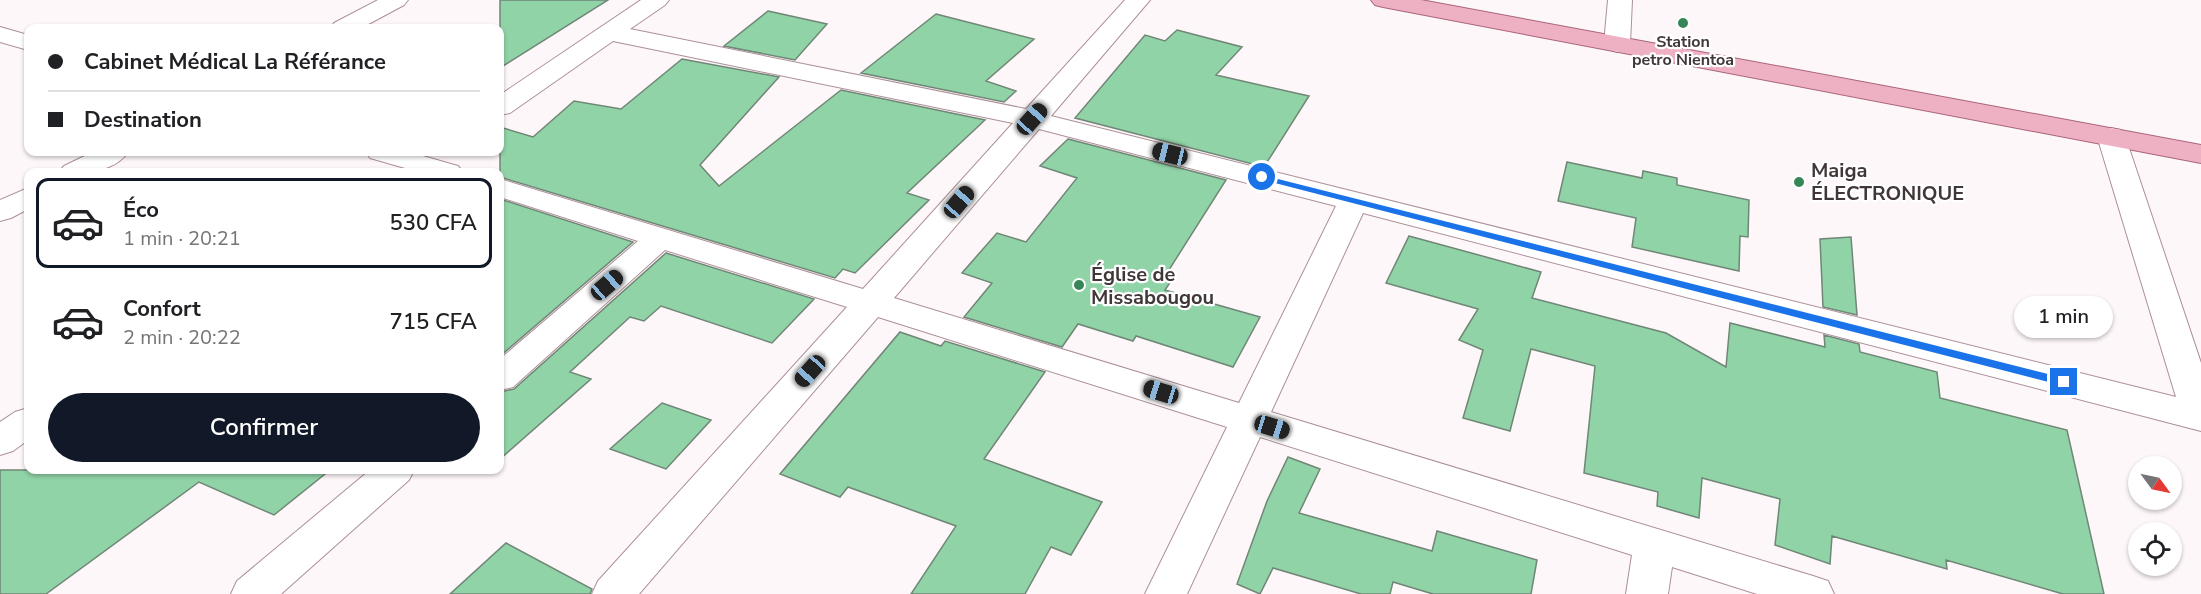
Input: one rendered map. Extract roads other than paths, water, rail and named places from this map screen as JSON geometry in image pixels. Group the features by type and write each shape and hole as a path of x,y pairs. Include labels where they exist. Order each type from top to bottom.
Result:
{"main road":[{"path":"1383,0 2201,154"}],"street":[{"path":"351,24 396,0"},
{"path":"504,104 657,0"},
{"path":"613,594 1138,0"},
{"path":"1617,44 1620,0"},
{"path":"611,33 1032,119 2201,417"},
{"path":"2111,136 2201,417"},
{"path":"82,168 106,156"},
{"path":"395,156 436,168"},
{"path":"504,189 1813,594"},
{"path":"0,212 24,199"},
{"path":"1166,594 1354,201"},
{"path":"504,374 660,238"},
{"path":"0,441 24,425"},
{"path":"252,594 390,474"},
{"path":"1647,594 1654,545"}],"place":[{"name":"Station petro Nientoa","path":"1683,23"},
{"name":"Maiga ÉLECTRONIQUE","path":"1799,182"},
{"name":"Église de Missabougou","path":"1079,285"}]}
